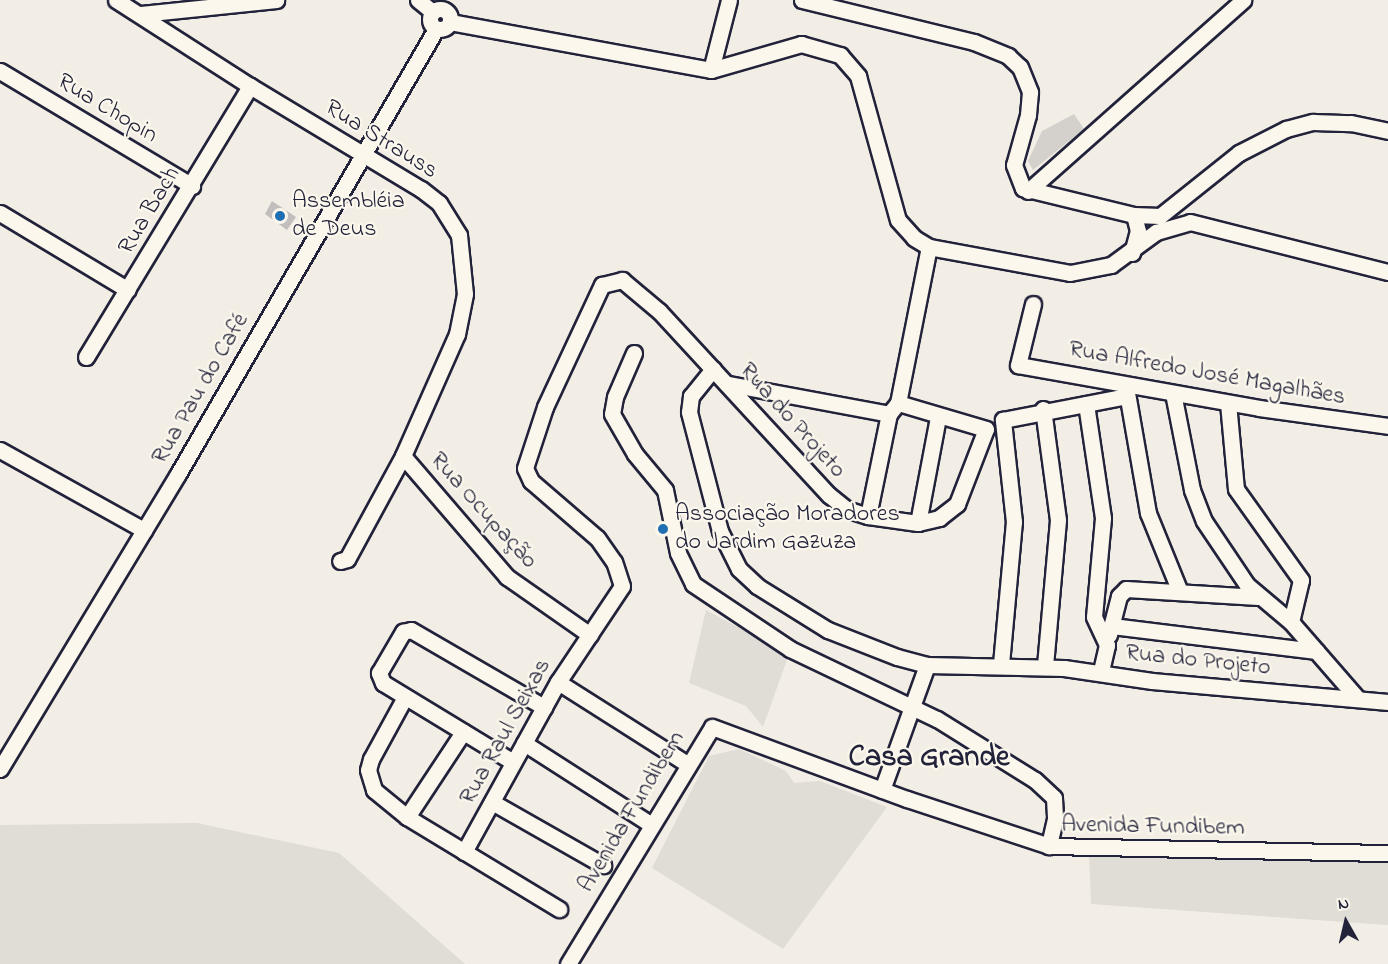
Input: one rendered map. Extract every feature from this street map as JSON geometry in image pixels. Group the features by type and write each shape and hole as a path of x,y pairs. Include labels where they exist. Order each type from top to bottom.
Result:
{"street":[{"name":"Rua Strauss","path":"116,0 439,203 459,235 463,251 464,309 458,334 403,456 347,559 340,561"},
{"path":"141,14 276,0"},
{"path":"418,0 444,15 711,70 801,44 840,55 858,76 898,220 914,238 929,247 1070,273 1096,270 1132,253 1162,230 1190,222 1388,272"},
{"path":"711,70 729,0"},
{"path":"802,0 974,42 1014,62 1027,78 1030,92 1028,115 1014,165 1014,174 1026,189 1134,215 1160,216 1184,200 1239,153 1286,129 1332,123 1388,131"},
{"path":"1026,189 1243,0"},
{"name":"Rua Pau do Café","path":"0,769 365,156 444,15"},
{"name":"Rua Chopin","path":"0,72 192,186"},
{"name":"Rua Bach","path":"86,357 192,186 250,86"},
{"path":"1184,200 1190,222"},
{"path":"0,213 128,290"},
{"path":"1132,253 1138,231 1134,215"},
{"path":"868,516 929,247"},
{"name":"Rua Raul Seixas","path":"464,852 558,682 622,586 617,569 597,538 531,481 525,468 545,407 602,285 622,280 713,369"},
{"name":"Rua Alfredo José Magalhães","path":"1033,304 1018,365 1126,390 1173,393 1388,426"},
{"path":"634,353 615,397 612,414 628,444 665,490 678,553 693,584 801,655 914,708 1045,787 1054,798 1055,819 1049,846"},
{"name":"Rua do Projeto","path":"729,384 893,409 986,429 957,504 939,518 918,522 868,516 846,508 811,480 729,384 713,369 691,396 689,412 713,513 740,569 784,605 828,630 880,652 927,665 1045,666 1101,672 1152,681 1388,702"},
{"path":"1001,664 1014,522 1003,420 1043,409 1086,404 1126,390 1148,513 1180,592"},
{"path":"1173,393 1196,502 1235,570 1258,597 1291,622 1358,699"},
{"path":"1228,403 1236,489 1301,580 1291,622"},
{"path":"1086,404 1103,518 1094,617 1107,645"},
{"path":"1043,409 1058,520 1045,666"},
{"path":"918,522 938,417"},
{"path":"0,450 144,530"},
{"name":"Rua Ocupação","path":"403,456 507,577 590,635"},
{"path":"1101,672 1122,590 1258,597"},
{"path":"1112,626 1254,646 1316,651"},
{"path":"513,762 405,697 378,677 402,632 408,630 544,707"},
{"path":"882,790 914,708 927,665"},
{"path":"558,682 687,764"},
{"path":"405,697 368,770 374,790 407,817 559,909"},
{"name":"Avenida Fundibem","path":"568,964 650,824 712,727 882,790 1049,846 1388,853"},
{"path":"407,817 463,732"},
{"path":"524,743 650,824"},
{"path":"492,801 603,865"}],"shaded area":[{"path":"1074,114 1084,129 1033,170 1028,161 1042,131"},
{"path":"706,610 789,654 763,727 746,706 689,683"},
{"path":"739,749 786,771 794,783 820,781 887,807 783,949 652,868 709,756"},
{"path":"197,823 339,853 465,964 0,964 0,825"},
{"path":"1089,853 1388,862 1388,925 1091,904"}],"building":[{"name":"Assembléia de Deus","path":"272,201 296,217 287,230 265,214"}],"place":[{"name":"Assembléia de Deus","path":"280,216"},
{"name":"Associação Moradores do Jardim Gazuza","path":"663,529"}],"district":[{"name":"Casa Grande","path":"929,758"}]}
